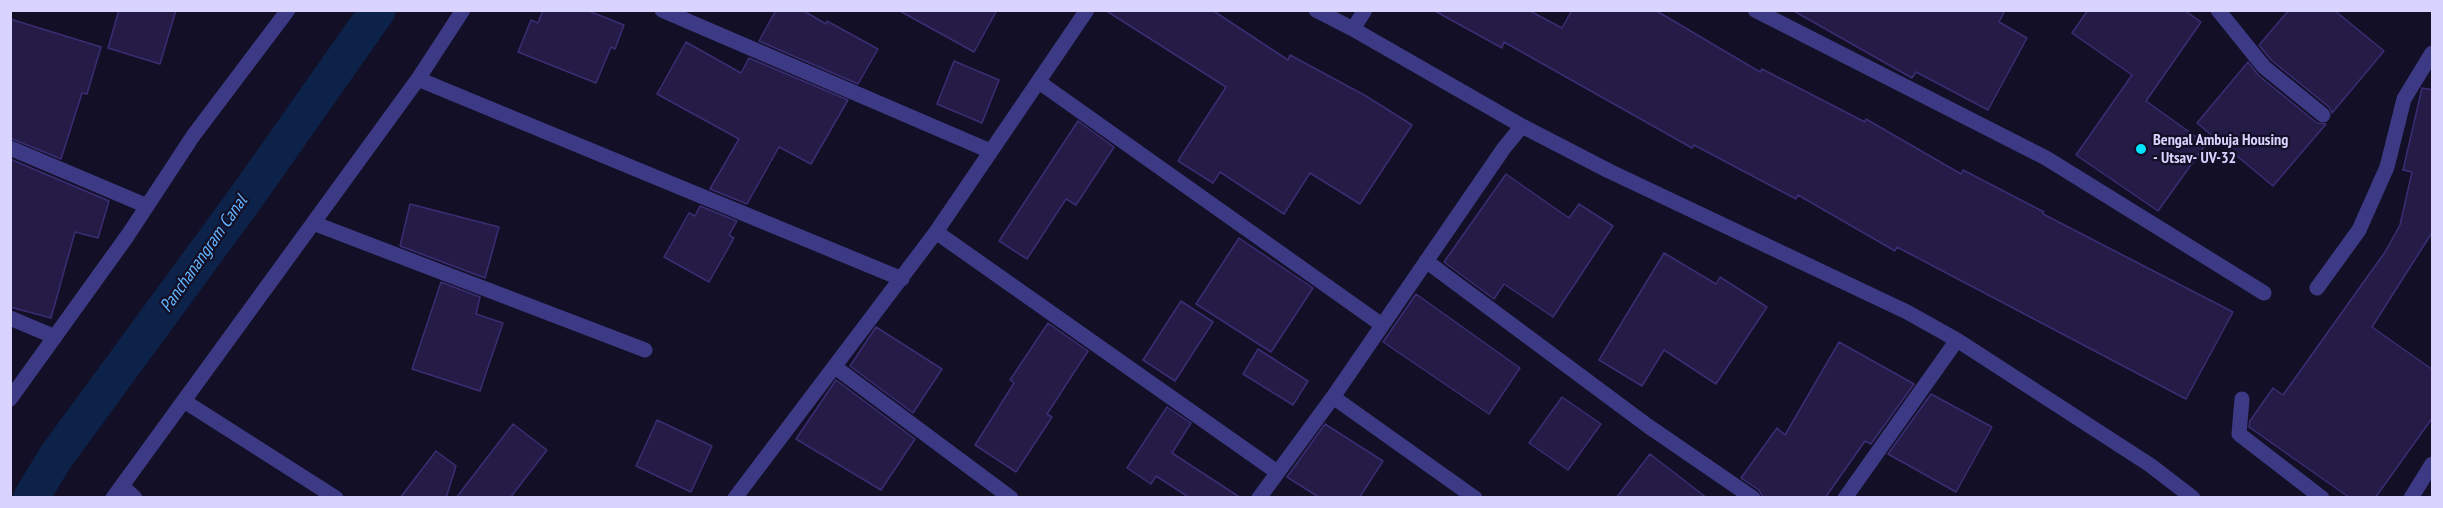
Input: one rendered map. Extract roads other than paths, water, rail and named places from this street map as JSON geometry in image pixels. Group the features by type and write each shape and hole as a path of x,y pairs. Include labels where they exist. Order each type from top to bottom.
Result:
{"street":[{"path":"10,399 147,206 193,136 288,10"},
{"path":"135,498 118,492 418,79 463,10"},
{"path":"662,10 990,151"},
{"path":"735,498 936,232 1087,10"},
{"path":"1316,10 1522,126 1609,171 1907,312 1956,340 2150,465 2193,498"},
{"path":"1353,29 1365,10"},
{"path":"1755,10 2046,158 2264,293"},
{"path":"2218,10 2264,67 2322,115"},
{"path":"2317,288 2359,230 2387,167 2404,99 2433,53"},
{"path":"418,79 902,279"},
{"path":"1039,82 1382,325"},
{"path":"1258,498 1333,397 1504,148 1522,126"},
{"path":"10,148 147,206"},
{"path":"313,223 645,350"},
{"path":"936,232 1277,472"},
{"path":"1426,261 1631,414 1753,498"},
{"path":"10,318 55,337"},
{"path":"1845,498 1956,340"},
{"path":"835,367 1011,498"},
{"path":"1333,397 1475,498"},
{"path":"2242,399 2240,434 2322,498"},
{"path":"184,401 336,498"},
{"path":"2411,498 2433,464"}],"waterway":[{"name":"Panchanangram Canal","path":"31,498 55,458 250,192 378,10"}],"place":[{"name":"Bengal Ambuja Housing - Utsav- UV-32","path":"2141,149"}]}
